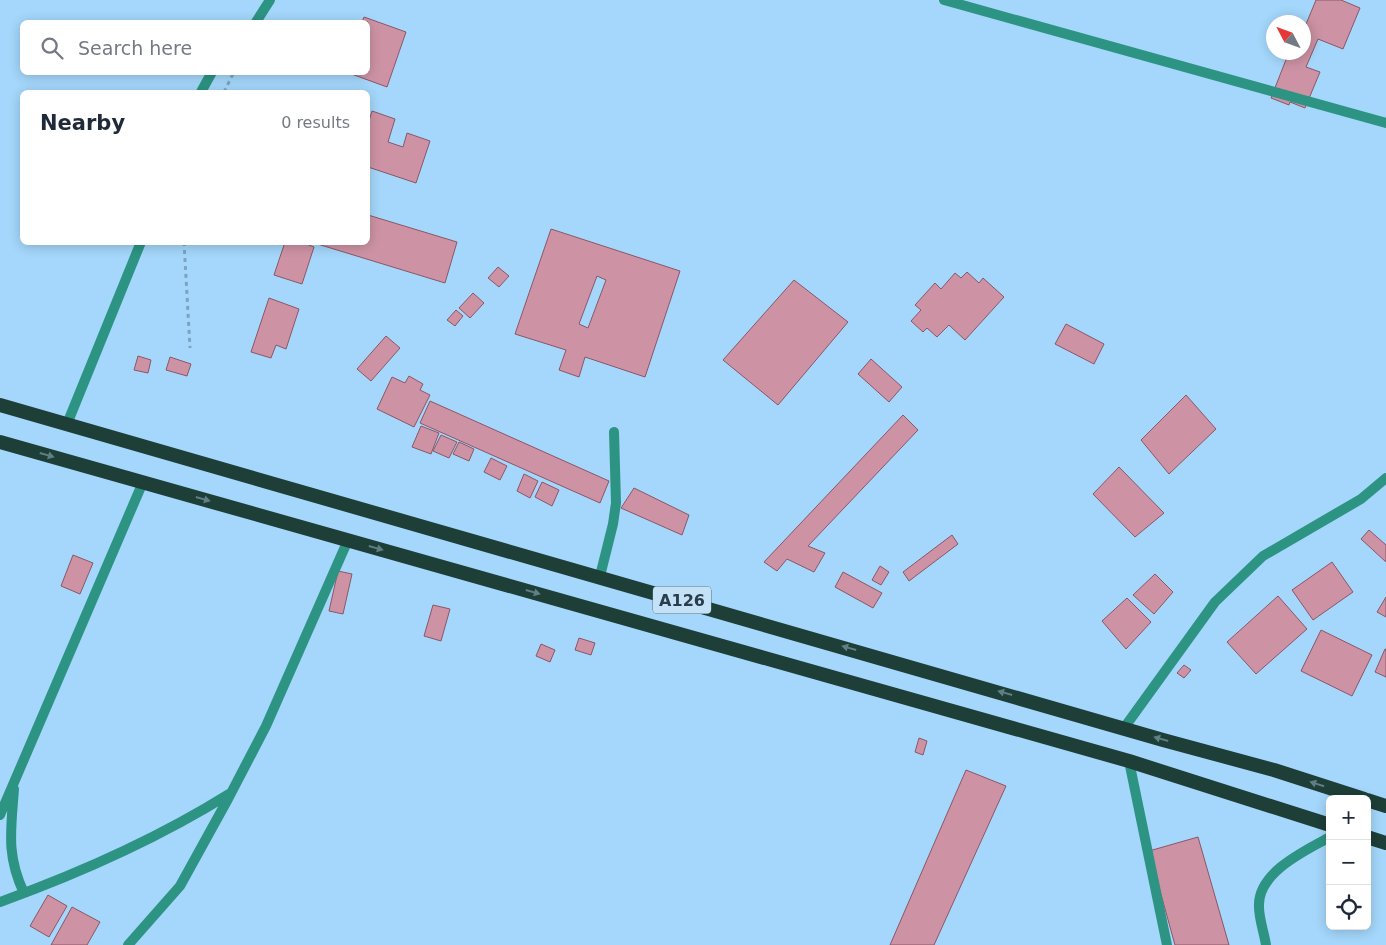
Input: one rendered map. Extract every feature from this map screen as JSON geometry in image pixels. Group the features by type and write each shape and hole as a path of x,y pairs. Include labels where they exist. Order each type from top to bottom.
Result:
{"highway":[{"name":"A126","path":"0,405 1274,770 1353,795"},
{"name":"A126","path":"0,442 1129,761 1326,824"},
{"name":"A126","path":"1371,801 1386,806"},
{"path":"1371,838 1386,843"}],"street":[{"path":"257,20 270,0"},
{"path":"944,0 1386,123"},
{"path":"203,90 210,75"},
{"path":"67,424 140,245"},
{"path":"600,576 613,524 616,503 614,432"},
{"path":"1124,728 1215,602 1227,590 1264,556 1361,499 1386,478"},
{"path":"0,815 143,482"},
{"path":"128,945 180,886 231,793 266,726 348,540"},
{"path":"1129,761 1166,945"},
{"path":"15,781 10,848 16,876 24,893"},
{"path":"0,902 72,875 187,821 231,793"},
{"path":"1266,945 1258,906 1260,890 1270,875 1326,840"}],"path":[{"path":"225,90 232,75"},
{"path":"184,245 190,348"}],"building":[{"path":"1316,0 1341,0 1360,8 1343,49 1318,39 1311,55 1310,15"},
{"path":"364,17 406,32 387,87 354,75 370,75 370,20 363,20"},
{"path":"1286,60 1309,60 1306,67 1320,72 1305,108 1290,102 1289,105 1271,98"},
{"path":"372,111 395,119 388,142 403,147 407,133 430,141 416,183 370,168 370,118"},
{"path":"370,216 457,242 445,283 321,245 370,245"},
{"path":"551,229 680,271 645,377 585,357 579,377 559,370 566,350 515,334","holes":["597,276 606,280 588,328 579,324"]},
{"path":"284,245 309,245 314,247 302,284 274,275"},
{"path":"498,267 509,276 499,287 488,278"},
{"path":"967,272 979,283 983,278 1004,297 965,340 949,325 937,337 927,328 923,332 911,321 921,310 915,305 935,283 941,289 955,273 961,278"},
{"path":"794,280 848,322 778,405 723,360"},
{"path":"473,293 484,303 470,318 459,308"},
{"path":"269,298 299,309 286,349 276,345 271,358 251,352"},
{"path":"456,310 463,316 455,326 447,320"},
{"path":"1066,324 1104,344 1094,364 1055,344"},
{"path":"386,336 400,348 371,381 357,369"},
{"path":"138,356 151,360 148,373 134,370"},
{"path":"170,357 191,364 187,376 166,370"},
{"path":"871,359 902,387 889,402 858,374"},
{"path":"409,376 423,384 420,390 430,395 414,427 377,409 392,377 405,383"},
{"path":"1186,395 1216,429 1169,474 1141,440"},
{"path":"430,401 609,481 600,503 420,423"},
{"path":"903,415 918,430 808,546 825,553 814,572 787,559 777,571 764,562"},
{"path":"421,426 439,433 431,454 412,447"},
{"path":"441,435 457,442 449,458 433,451"},
{"path":"459,442 474,449 469,461 453,454"},
{"path":"491,458 507,466 500,480 484,472"},
{"path":"1119,467 1164,513 1135,537 1093,494"},
{"path":"524,474 538,481 530,498 517,491"},
{"path":"542,482 559,490 552,506 535,497"},
{"path":"634,488 689,515 682,535 621,508"},
{"path":"1369,530 1386,545 1386,562 1361,539"},
{"path":"952,535 958,544 909,581 903,572"},
{"path":"73,555 93,563 80,594 61,586"},
{"path":"1332,562 1353,592 1313,620 1292,590"},
{"path":"880,566 889,572 881,585 872,580"},
{"path":"338,571 352,574 343,614 329,611"},
{"path":"843,572 882,593 873,608 835,587"},
{"path":"1155,574 1173,592 1154,614 1133,595"},
{"path":"1278,596 1307,629 1256,674 1227,642"},
{"path":"1386,597 1386,617 1377,612"},
{"path":"1127,598 1151,622 1126,649 1102,621"},
{"path":"433,605 450,609 441,641 424,636"},
{"path":"1321,630 1372,655 1352,696 1301,671"},
{"path":"579,638 595,643 591,655 575,650"},
{"path":"541,644 555,650 550,662 536,656"},
{"path":"1386,649 1386,677 1375,672"},
{"path":"1184,665 1191,670 1184,678 1177,673"},
{"path":"919,738 927,741 923,755 915,752"},
{"path":"966,770 1006,786 934,945 890,945"},
{"path":"1198,837 1229,945 1175,945 1149,851"},
{"path":"48,895 67,906 49,937 30,926"},
{"path":"72,907 100,922 87,945 51,945"}]}
